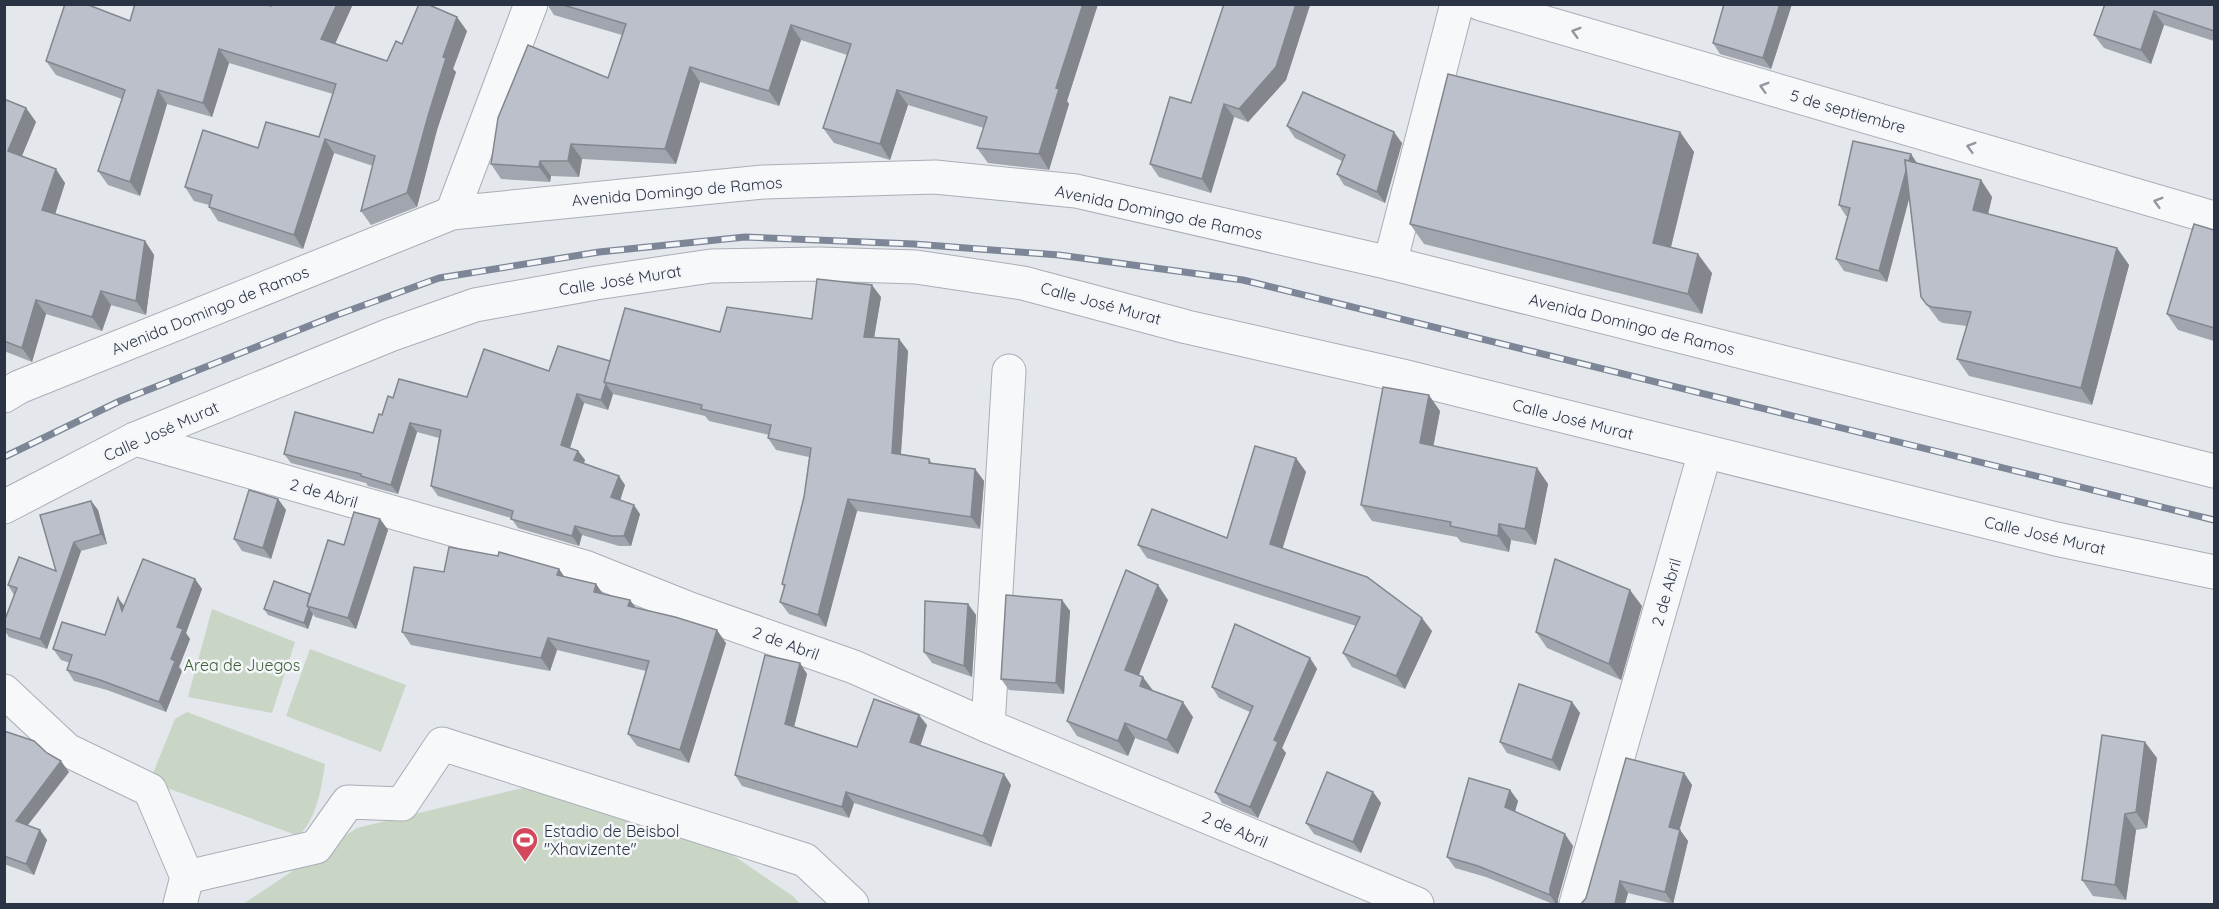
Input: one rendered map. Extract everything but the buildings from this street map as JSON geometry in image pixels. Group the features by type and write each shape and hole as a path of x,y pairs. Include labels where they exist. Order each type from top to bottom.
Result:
{"street":[{"path":"452,213 531,4"},
{"path":"1390,263 1457,4"},
{"name":"5 de septiembre","path":"1481,4 2214,218"},
{"name":"Avenida Domingo de Ramos","path":"9,388 452,213 763,182 935,177 1076,191 1390,263 2214,471"},
{"name":"Calle José Murat","path":"4,507 135,439 390,335 475,305 597,283 711,266 819,264 916,267 1023,283 1187,327 1403,376 2056,539 2214,572"},
{"path":"988,726 1009,371"},
{"name":"2 de Abril","path":"135,439 585,567 690,609 854,667 988,726 1417,904"},
{"name":"2 de Abril","path":"1576,904 1705,453"},
{"path":"4,691 67,750 150,790 184,891 316,847 348,802 402,804 442,744 805,860 852,904"}],"green space":[{"name":"Area de Juegos","path":"212,609 295,642 272,713 188,697"},
{"path":"310,649 406,685 381,752 286,716"},
{"path":"187,712 325,764 314,811 299,836 156,784 152,780 175,719"},
{"name":"Estadio de Beisbol \"Xhavizente\"","path":"527,787 680,819 794,897 800,904 243,904 357,828"}],"railway":[{"path":"4,457 120,401 334,316 439,278 599,252 745,237 914,244 1059,255 1243,280 2214,520"}],"place":[{"name":"Estadio de Beisbol \"Xhavizente\"","path":"525,863"}]}
